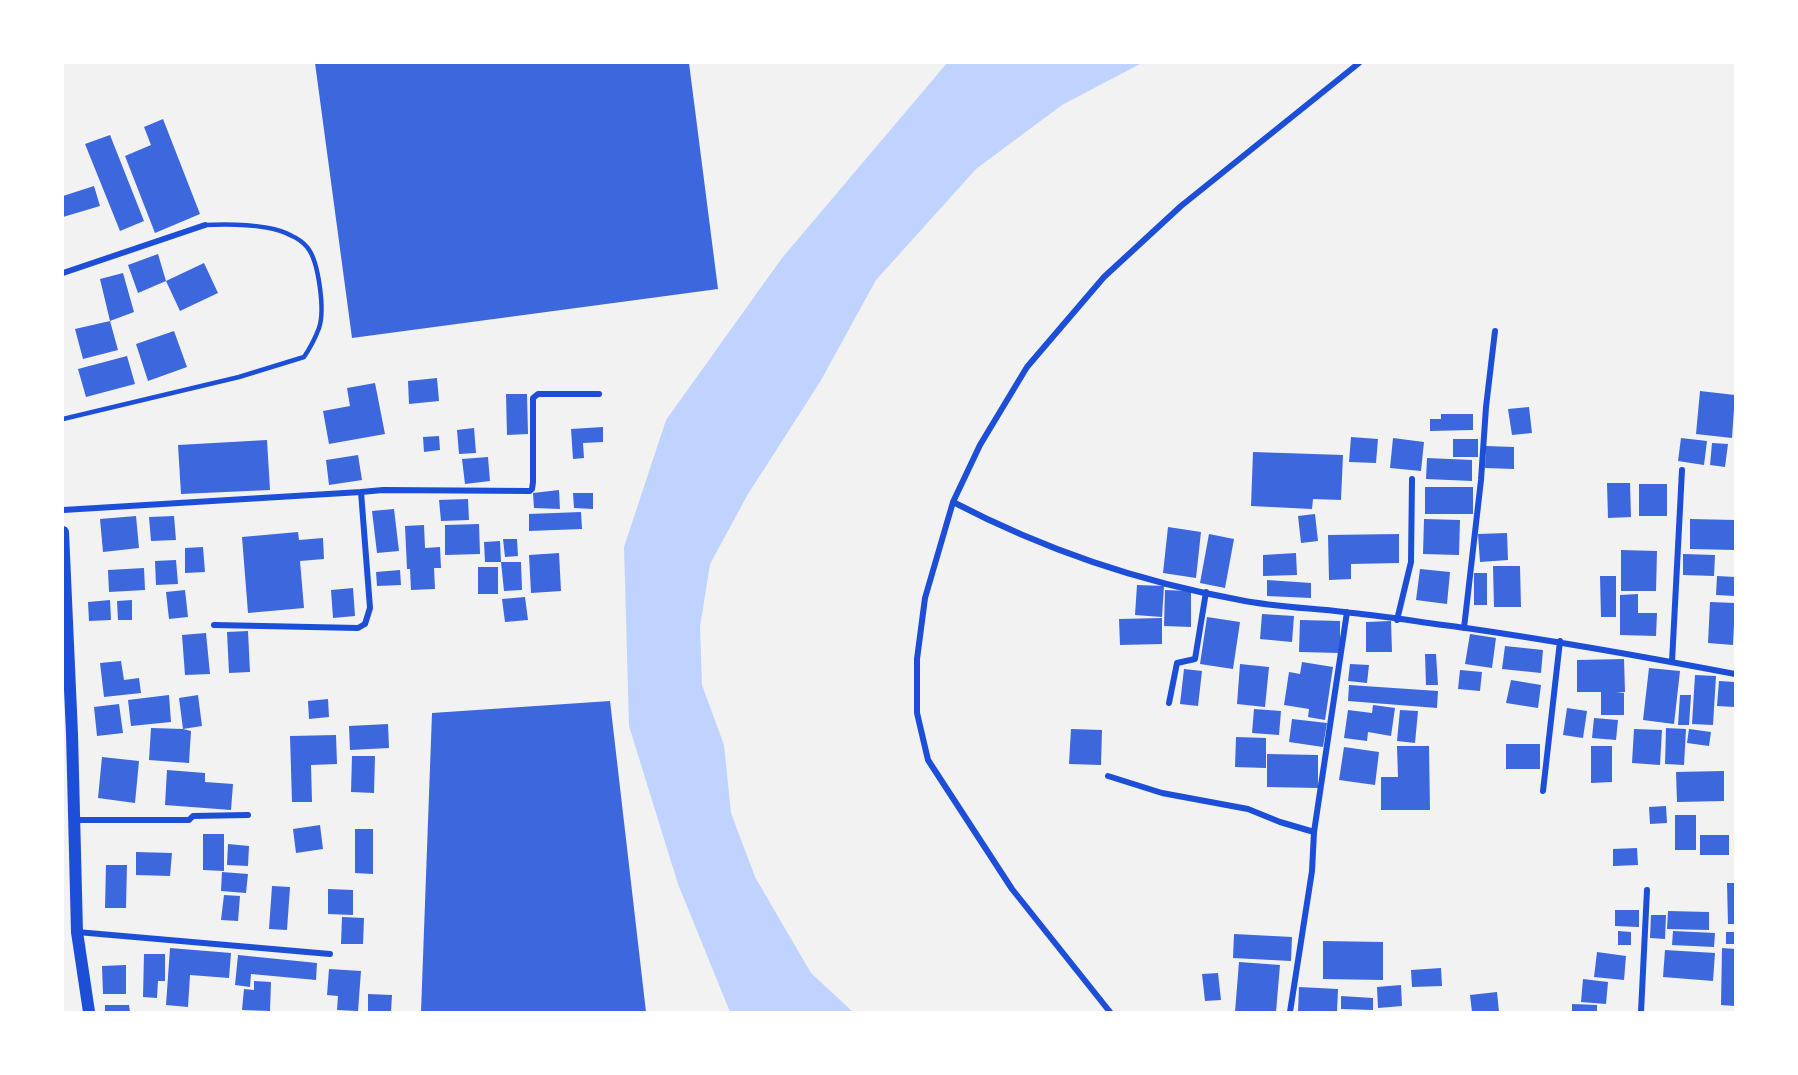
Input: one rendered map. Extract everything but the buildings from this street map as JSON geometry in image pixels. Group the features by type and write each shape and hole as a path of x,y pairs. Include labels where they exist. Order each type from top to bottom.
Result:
{"main road":[{"path":"63,532 72,734 68,795 74,820 77,932 89,1012"}],"street":[{"path":"1110,1012 1012,889 928,760 917,713 917,658 926,598 953,502 981,445 1027,367 1104,278 1181,206 1359,63"},
{"path":"63,273 205,225"},
{"path":"1464,628 1495,331"},
{"path":"63,510 383,490 530,491 533,482 533,398 538,394 599,394"},
{"path":"1672,662 1682,470"},
{"path":"1397,620 1412,562 1412,479"},
{"path":"214,624 358,628 365,624 370,599 361,492"},
{"path":"953,502 1000,526 1128,574 1241,600 1560,641 1735,674"},
{"path":"1169,703 1177,663 1196,659 1206,592"},
{"path":"1290,1012 1312,871 1314,832 1347,612"},
{"path":"1543,791 1560,641"},
{"path":"1108,776 1162,793 1248,809 1314,832"},
{"path":"74,820 189,820 193,816 248,815"},
{"path":"1641,1012 1647,890"},
{"path":"77,932 330,954"}],"lane":[{"path":"63,419 239,377 304,357 313,344 320,326 321,294 317,271 308,248 291,235 274,230 239,224 205,225"}],"water":[{"path":"947,63 1142,63 1062,105 976,169 876,280 820,382 748,494 710,564 700,627 702,685 724,745 731,813 755,877 811,973 853,1012 730,1012 678,884 629,726 624,547 666,420 782,258"}]}
